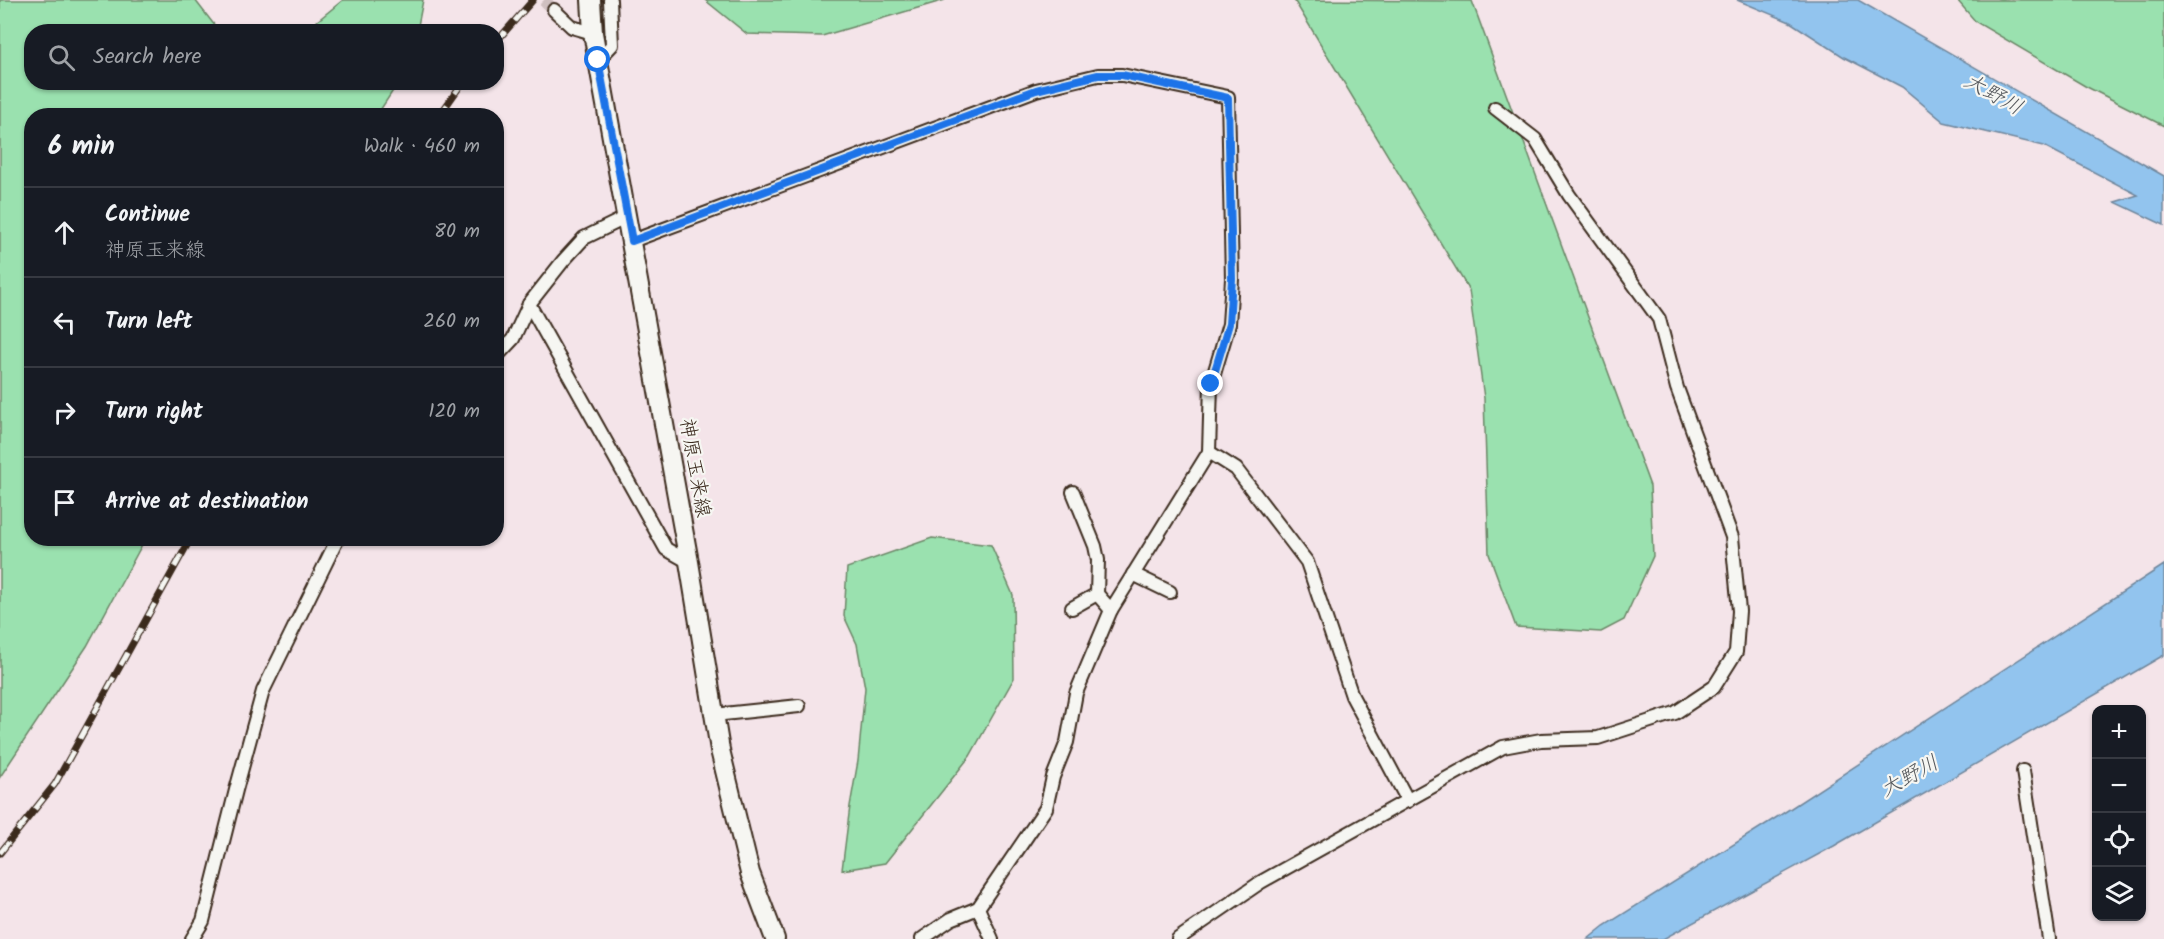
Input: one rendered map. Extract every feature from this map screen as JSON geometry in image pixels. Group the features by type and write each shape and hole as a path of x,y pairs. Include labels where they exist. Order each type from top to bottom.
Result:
{"main road":[{"name":"神原玉来線","path":"591,0 593,33 689,562 720,750 750,873 775,939"}],"street":[{"path":"598,60 612,45 610,0"},
{"path":"554,10 572,27 593,33"},
{"path":"632,241 1036,90 1098,75 1122,75 1228,98 1232,279 1229,324 1211,384 1209,452 1111,610 1076,693 1067,742 1053,777 1046,808 978,908 951,919 921,939"},
{"path":"1178,939 1261,882 1503,747 1541,740 1598,738 1675,713 1714,687 1736,652 1740,611 1732,537 1677,388 1659,319 1569,195 1535,139 1495,108"},
{"path":"504,349 513,339 529,304 584,238 627,217"},
{"path":"529,304 666,549 689,562"},
{"path":"1209,452 1236,469 1307,562 1352,696 1408,801"},
{"path":"1073,492 1095,546 1098,560 1097,594 1111,610"},
{"path":"192,939 203,921 263,691 334,546"},
{"path":"1133,574 1170,592"},
{"path":"1072,608 1097,594"},
{"path":"714,714 799,706"},
{"path":"2023,771 2049,939"},
{"path":"978,908 992,939"}],"green space":[{"path":"0,0 195,0 214,24 24,24 24,90 393,90 382,108 24,108 24,546 141,546 87,646 0,777"},
{"path":"343,0 423,0 418,24 314,24"},
{"path":"705,0 945,0 822,36 747,34"},
{"path":"1294,0 1472,1 1650,486 1653,556 1624,620 1601,632 1516,627 1489,554 1484,398 1469,290"},
{"path":"1957,0 2164,0 2164,126 2085,86 1976,22"},
{"path":"932,538 991,545 1013,595 1014,678 970,756 885,863 842,870 858,761 865,688 857,644 844,616 847,568"}],"water":[{"name":"大野川","path":"1737,0 1858,0 2164,176 2164,225 2115,202 2138,195 2044,146 1944,122 1902,87 1844,57 1790,22"},
{"name":"大野川","path":"2164,565 2164,655 1834,846 1663,939 1588,939 1604,926 1785,812"}],"tunnel":[{"path":"544,0 554,10"}],"railway":[{"path":"504,33 533,0"},
{"path":"445,108 457,90"},
{"path":"0,853 55,784 187,546"}],"route":[{"path":"598,60 632,241 1036,90 1098,75 1122,75 1228,98 1232,279 1229,324 1211,384"}]}
